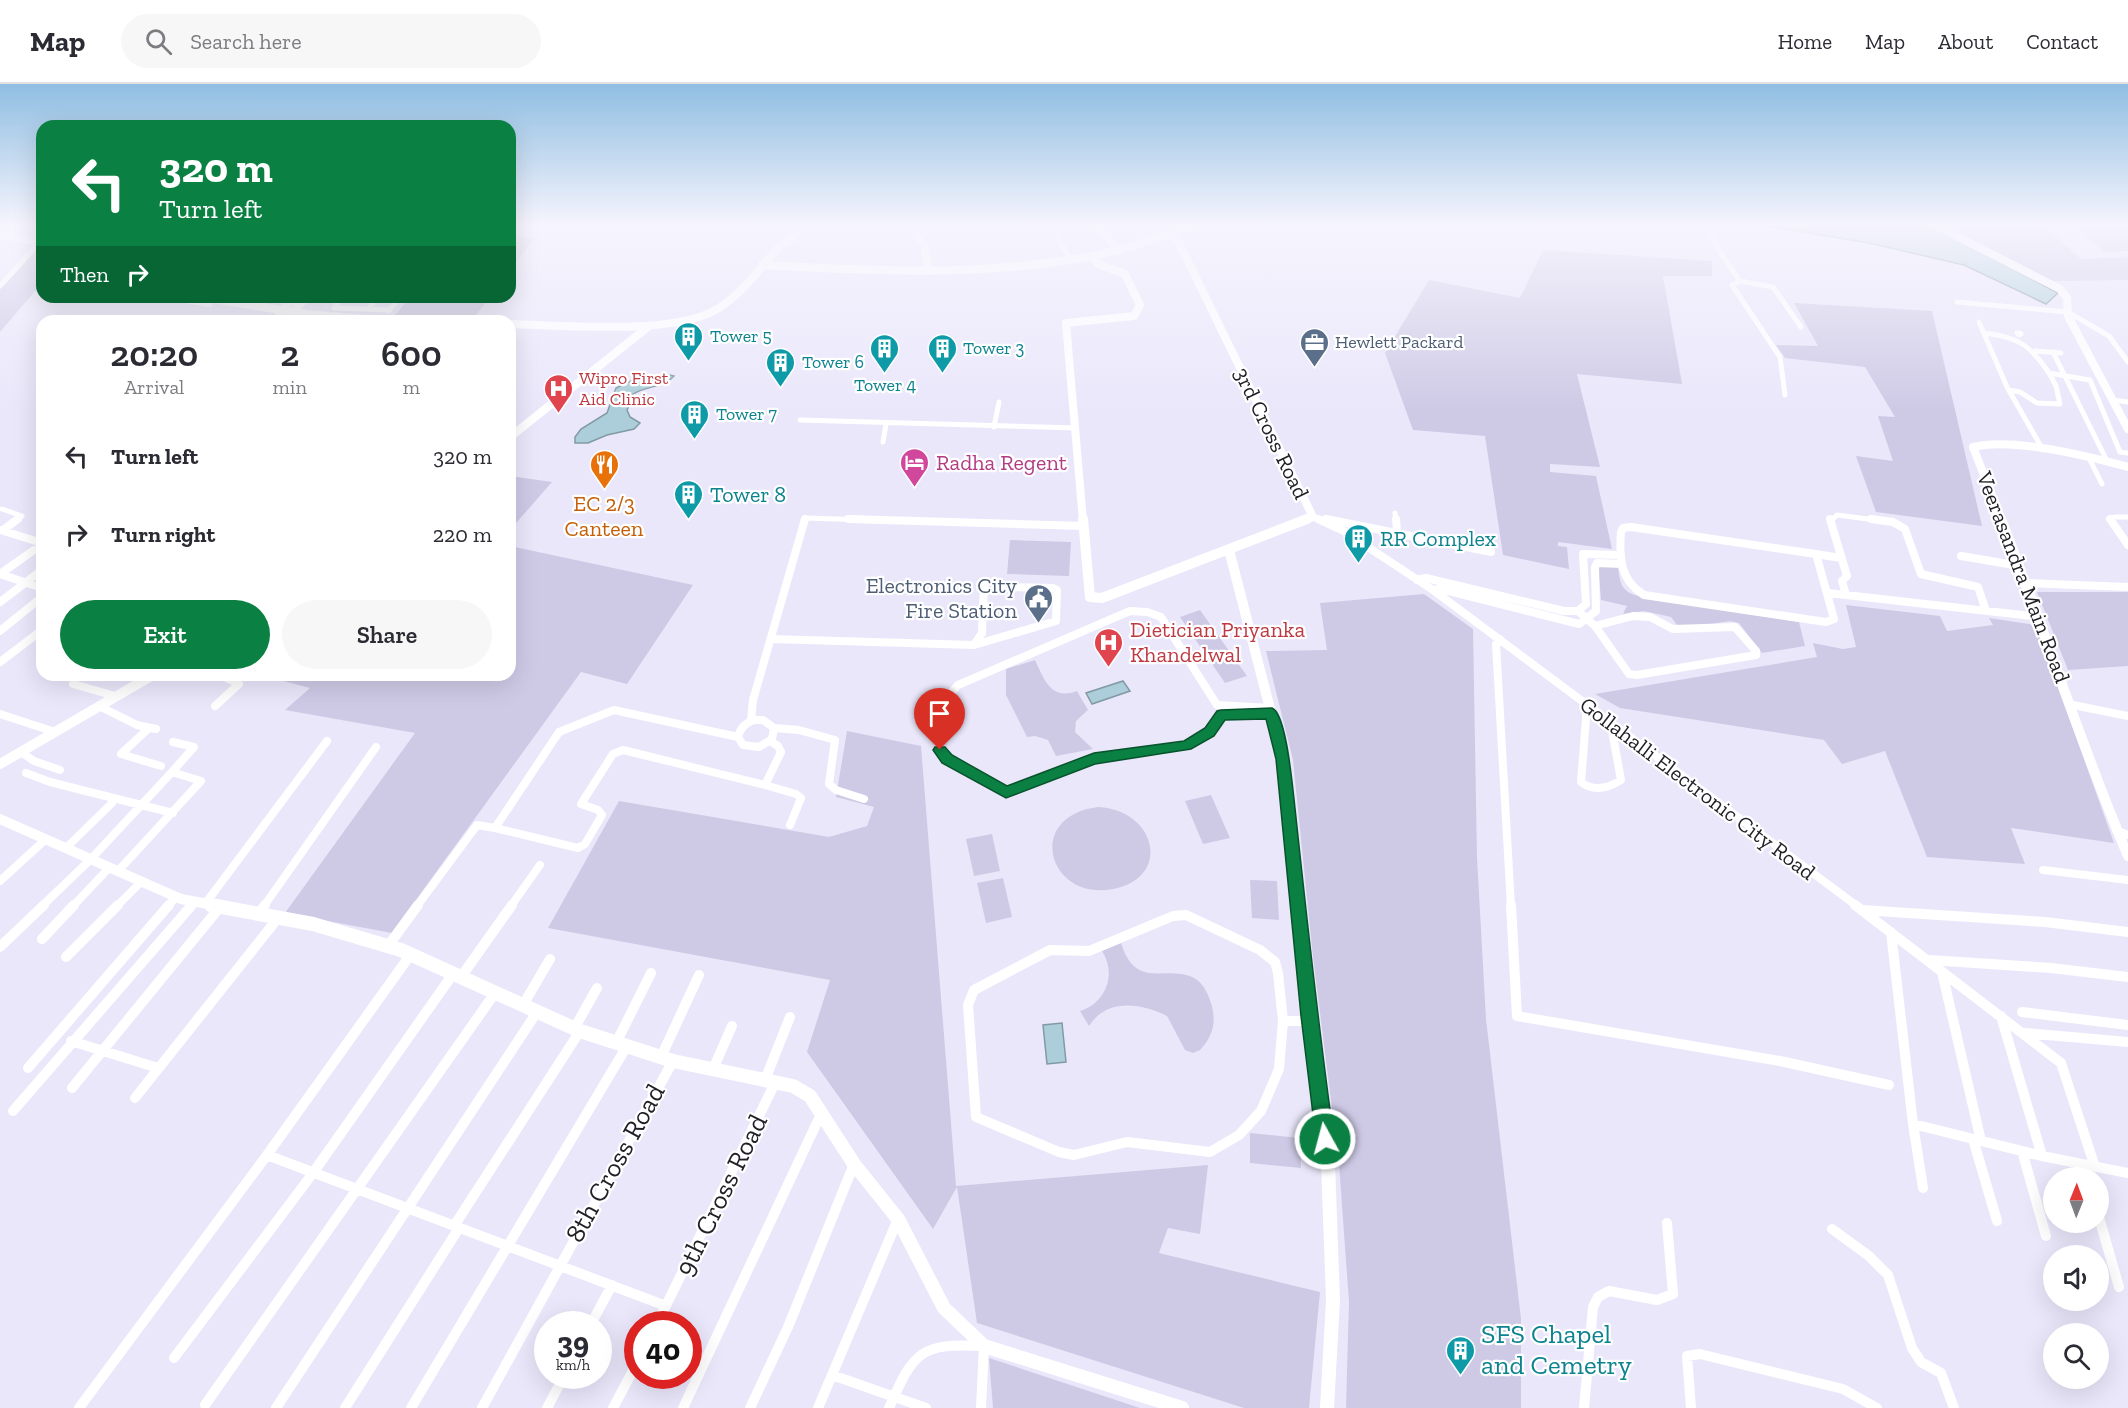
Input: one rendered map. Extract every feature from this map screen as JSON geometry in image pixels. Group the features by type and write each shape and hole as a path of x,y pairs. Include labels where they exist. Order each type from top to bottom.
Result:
{"street":[{"path":"516,325 649,327 666,325 708,314 729,302 743,286"},
{"path":"751,721 753,700 805,518 1084,526 1066,323 1134,316 1140,305 1131,286"},
{"name":"3rd Cross Road","path":"1084,526 1090,597 1110,597 1313,517 1200,286"},
{"path":"1733,286 1780,357 1785,395"},
{"path":"1766,286 1773,287 1801,327"},
{"path":"2054,286 2060,289 2067,298 2068,312 2128,429"},
{"path":"1957,302 2068,312 2109,336 2128,362"},
{"path":"216,303 299,315"},
{"path":"236,303 280,312"},
{"path":"280,312 289,303"},
{"path":"338,303 334,308 390,310"},
{"path":"368,309 373,303"},
{"path":"379,315 390,310 396,303"},
{"path":"292,314 300,304"},
{"path":"390,310 391,315"},
{"path":"292,314 304,315"},
{"path":"1979,321 2009,390 2043,450"},
{"path":"516,432 565,399 649,327"},
{"path":"2016,328 2017,336"},
{"path":"1984,333 2017,336 2035,351 2056,386 2060,404 2037,403 2020,392 2009,390"},
{"path":"2035,351 2061,353"},
{"path":"2053,352 2067,376 2107,461"},
{"path":"2049,373 2090,380 2120,452 2128,453"},
{"path":"2113,400 2128,402"},
{"path":"994,427 999,402"},
{"path":"800,420 1076,428"},
{"path":"883,442 886,424"},
{"name":"Veerasandra Main Road","path":"2128,467 2043,450 1979,442 1973,447 2040,617 2116,830 2128,856"},
{"path":"2089,458 2102,484"},
{"path":"1,510 10,504"},
{"path":"1,510 22,516 1,530"},
{"path":"1395,513 1396,532"},
{"path":"1846,596 1842,581 1847,576 1830,519 1837,515 1893,522 1905,529 1921,574 1978,587 1986,611"},
{"path":"1313,517 1491,552"},
{"name":"Gollahalli Electronic City Road","path":"1313,517 1342,530 1433,590 1611,725 1861,909 2061,1063 2095,1167"},
{"path":"2128,517 2114,517 2109,520 2128,545"},
{"path":"1816,554 1834,619 1831,622 1644,595 1628,585 1624,578 1621,532 1623,528 1631,527 1816,554 1841,558"},
{"path":"1,530 36,541"},
{"path":"0,574 34,550"},
{"path":"1229,550 1283,759 1309,1018 1328,1163 1333,1300 1327,1408"},
{"path":"1433,590 1468,592 1564,611 1578,611 1586,604 1583,554 1621,555"},
{"path":"1961,556 2020,566"},
{"path":"1417,580 1426,578 1579,624 1596,611 1595,567 1597,563 1622,564"},
{"path":"0,574 36,586"},
{"path":"0,602 36,575"},
{"path":"2027,583 2128,587"},
{"path":"974,645 982,633 984,586"},
{"path":"771,639 974,645 1056,621 1056,590 1053,588 996,587"},
{"path":"1828,593 2040,617"},
{"path":"0,631 36,602"},
{"path":"1130,611 1148,612 1161,617 1216,705 1271,710 1221,715 1209,732 1187,746 1094,759 1006,792 947,759 938,746 935,736 939,710 958,685 1130,611"},
{"path":"1578,611 1595,626 1629,674 1637,675 1756,655 1756,651 1740,629 1735,627 1673,629 1650,617 1633,616 1595,626"},
{"path":"0,662 36,635"},
{"path":"1500,639 1496,644 1517,1016 1780,1061 1889,1085"},
{"path":"3,760 21,752 142,681"},
{"path":"215,706 238,684 232,681"},
{"path":"74,684 115,696"},
{"path":"2073,705 2128,716"},
{"path":"99,706 137,725 152,728 121,754 161,766"},
{"path":"1587,706 1581,782 1586,786 1616,785 1621,780 1611,725"},
{"path":"495,828 559,732 614,710 738,737 743,745 754,748 770,741 774,728"},
{"path":"0,714 55,732"},
{"path":"738,737 741,728 751,721 763,720 774,728 799,730 835,740 829,784 836,790 864,799"},
{"path":"13,1111 71,1041 199,903 327,741"},
{"path":"765,785 781,752 778,746 770,741"},
{"path":"0,946 91,860 194,747 173,742"},
{"path":"258,914 376,747"},
{"path":"388,946 477,825 574,848 582,846 602,815 598,810 581,804 613,754 623,750 796,794 801,798 790,825"},
{"path":"21,752 34,761 60,770"},
{"path":"42,939 173,813 201,781 172,772"},
{"path":"26,773 50,782 173,813"},
{"path":"66,848 112,803"},
{"path":"0,819 176,897 313,924 388,946 411,954 577,1030 667,1059 794,1086 810,1096 854,1164 898,1219 944,1308 984,1346 981,1408"},
{"path":"2116,830 2128,835"},
{"path":"0,881 46,839"},
{"path":"174,1358 314,1173 457,975 540,865"},
{"path":"2043,870 2128,880"},
{"path":"66,957 141,882"},
{"path":"28,1068 176,897"},
{"path":"72,1088 220,907"},
{"path":"1861,909 2044,922 2128,932"},
{"path":"1186,915 1260,950 1275,962 1283,1018 1279,1069 1261,1111 1239,1135 1210,1152 1127,1142 1088,1154 1074,1155 1059,1152 976,1117 969,1005 974,990 1050,950 1089,951 1173,916 1186,915"},
{"path":"135,1098 278,918"},
{"path":"1891,932 1913,1124 1923,1188"},
{"path":"79,1408 267,1155 411,954"},
{"path":"523,1005 550,959"},
{"path":"1927,960 2051,968 2128,976"},
{"path":"1942,972 1977,1140 1997,1221"},
{"path":"411,1408 508,1246 622,1045 651,973"},
{"name":"8th Cross Road","path":"482,1408 667,1059 699,975"},
{"path":"345,1408 577,1030 597,988"},
{"path":"205,1405 495,993"},
{"path":"276,1408 537,1012"},
{"path":"2022,1012 2128,1025"},
{"path":"2001,1016 2042,1156"},
{"name":"9th Cross Road","path":"664,1311 770,1082 790,1017"},
{"path":"1283,1018 1309,1018"},
{"path":"713,1069 732,1026"},
{"path":"2023,1033 2128,1042"},
{"path":"71,1041 158,1068"},
{"path":"683,1408 821,1114"},
{"path":"1913,1124 2095,1167"},
{"path":"2022,1151 2046,1236"},
{"path":"267,1155 666,1306"},
{"path":"750,1408 788,1328 854,1164"},
{"path":"2109,1170 2128,1173"},
{"path":"818,1408 898,1219"},
{"path":"1584,1408 1593,1307 1596,1298 1601,1293 1609,1291 1657,1300 1672,1294 1674,1289 1667,1224"},
{"path":"1832,1229 1861,1249 1888,1275 1912,1348 1921,1362 1941,1373 1945,1378 1954,1408"},
{"path":"2103,1233 2119,1287"},
{"path":"598,1311 612,1285"},
{"path":"889,1408 907,1366 933,1346 953,1344 984,1346 1182,1408"},
{"path":"1691,1408 1687,1356 1700,1354 1843,1389 1876,1408"},
{"path":"832,1375 926,1408"},
{"path":"614,1408 624,1388"},
{"path":"547,1408 557,1389"}],"shaded area":[{"path":"0,286 36,286 36,290 0,332"},
{"path":"1426,286 1458,286 1520,298 1526,286 1665,286 1682,384 1577,374 1600,467 1550,464 1550,472 1596,476 1612,549 1558,542 1558,546 1567,547 1569,569 1503,555 1485,436 1413,430 1385,353"},
{"path":"406,303 485,303 476,315 395,315"},
{"path":"1794,303 1932,311 1982,526 1876,512 1856,456 1893,461 1878,416 1895,417 1865,367 1785,358 1776,345 1818,346"},
{"path":"516,477 552,482 516,523"},
{"path":"1010,540 1071,542 1069,576 1007,574"},
{"path":"516,547 693,585 627,684 581,672 392,933 285,913 415,733 285,710 310,688 284,681 516,681"},
{"path":"1598,564 1618,567 1623,587 1634,595 1799,622 1805,646 1762,653 1739,623 1730,621 1680,629 1671,617 1644,611 1623,614 1627,606 1601,600"},
{"path":"2037,592 2128,592 2128,666 2068,670"},
{"path":"1424,594 1473,629 1477,858 1486,1019 1521,1319 1521,1408 1346,1408 1349,1302 1339,1164 1313,957 1293,760 1266,651 1327,650 1320,603"},
{"path":"1846,605 1940,616 1947,631 1993,625 1989,618 2036,625 2114,843 2011,828 2025,864 1927,857 1885,751 1842,764 1824,740 1620,708 1595,694 1817,657 1813,643 1843,649 1856,647"},
{"path":"1200,610 1247,676 1225,683 1180,617"},
{"path":"1035,660 1045,681 1055,691 1068,693 1077,691 1088,710 1076,721 1075,732 1093,749 1056,756 1048,740 1035,736 1027,737 1006,695 1006,669"},
{"path":"847,731 921,746 956,1186 1208,1165 1200,1234 1168,1228 1159,1253 1320,1292 1309,1408 1244,1408 977,1323 957,1187 933,1229 807,1052 830,980 548,928 619,801 829,837 867,826 874,807 836,797"},
{"path":"1211,795 1230,838 1203,844 1185,801"},
{"path":"1098,807 1118,811 1134,820 1144,831 1150,845 1150,859 1144,872 1132,882 1113,889 1091,890 1073,883 1060,871 1053,856 1053,840 1060,825 1075,814"},
{"path":"992,834 1000,871 974,876 966,839"},
{"path":"1003,878 1012,917 986,923 977,883"},
{"path":"1250,880 1277,881 1279,920 1252,918"},
{"path":"1121,943 1127,958 1135,967 1153,973 1183,974 1194,978 1202,985 1207,992 1214,1017 1212,1031 1200,1050 1193,1053 1185,1050 1167,1016 1146,1008 1115,1007 1096,1017 1089,1026 1080,1011 1097,1001 1106,987 1109,969 1102,951"},
{"path":"1250,1133 1300,1138 1301,1168 1250,1163"},
{"path":"989,1358 1140,1408 993,1408"}],"water":[{"path":"2008,286 2044,286 2058,293 2046,304"},
{"path":"665,374 674,376 664,383 638,391 626,399 631,402 627,410 630,417 640,423 634,429 607,435 588,443 575,443 575,437 581,429 607,413 616,388 633,380"},
{"path":"1123,681 1130,691 1092,704 1086,693"},
{"path":"1062,1023 1066,1062 1047,1064 1043,1025"}],"place":[{"name":"Tower 5","path":"689,362"},
{"name":"Hewlett Packard","path":"1314,368"},
{"name":"Tower 4","path":"885,374"},
{"name":"Tower 3","path":"942,374"},
{"name":"Tower 6","path":"781,388"},
{"name":"Wipro First Aid Clinic","path":"558,414"},
{"name":"Tower 7","path":"695,440"},
{"name":"Radha Regent","path":"915,488"},
{"name":"EC 2/3 Canteen","path":"604,490"},
{"name":"Tower 8","path":"689,520"},
{"name":"RR Complex","path":"1359,564"},
{"name":"Electronics City Fire Station","path":"1038,624"},
{"name":"Dietician Priyanka Khandelwal","path":"1109,668"},
{"name":"SFS Chapel and Cemetry","path":"1460,1376"}],"route":[{"path":"940,750 947,759 1006,792 1094,759 1187,746 1209,732 1220,720 1221,715 1272,713 1283,759 1309,1016 1325,1139"}]}
